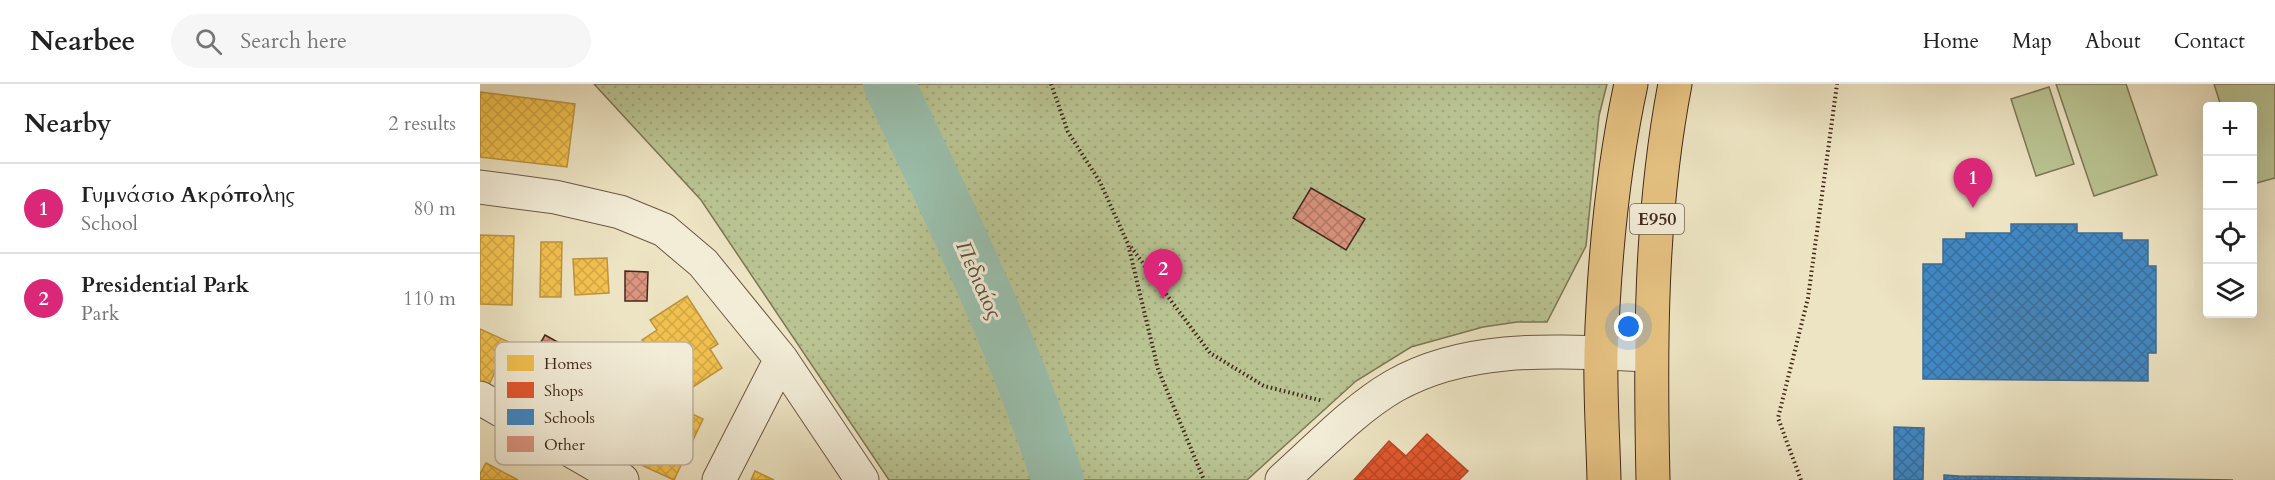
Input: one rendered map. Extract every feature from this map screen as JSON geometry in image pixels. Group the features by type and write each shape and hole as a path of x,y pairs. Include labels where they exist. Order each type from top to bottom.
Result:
{"main road":[{"name":"E950","path":"1604,480 1601,353 1609,223 1630,84"},
{"name":"E950","path":"1653,480 1650,355 1656,223 1667,126 1675,84"}],"street":[{"path":"480,187 555,197 620,212 664,230 703,263 780,359 862,480"},
{"path":"1282,480 1360,410 1395,386 1465,360 1510,353 1650,355"},
{"path":"718,480 780,359"},
{"path":"480,398 495,407"},
{"path":"596,465 622,480"}],"path":[{"path":"1051,84 1068,132 1100,182 1128,244 1158,369 1204,480"},
{"path":"1801,480 1778,418 1808,298 1837,84"},
{"path":"1128,244 1210,353 1264,386 1360,410"}],"green space":[{"path":"594,84 1607,84 1599,116 1586,246 1547,322 1517,322 1483,327 1411,347 1356,381 1247,480 889,480 701,200"},
{"path":"2056,84 2126,84 2157,175 2094,196"},
{"path":"2214,84 2275,84 2275,178 2257,183 2257,102 2220,102"},
{"path":"2049,87 2074,164 2036,176 2011,99"}],"building: Homes":[{"path":"480,92 575,104 567,167 480,157"},
{"path":"480,235 514,236 512,305 480,304"},
{"path":"541,242 562,242 561,297 540,297"},
{"path":"607,258 609,293 575,295 573,259"},
{"path":"687,296 718,344 710,349 722,368 693,387 693,342 643,342 642,340 657,330 650,320"},
{"path":"480,329 509,342 495,342 495,372 488,387 480,383"},
{"path":"693,414 703,419 693,440"},
{"path":"486,463 518,480 480,480 480,474"},
{"path":"641,465 681,465 674,480"},
{"path":"755,471 774,480 751,480"}],"building: Shops":[{"path":"1427,434 1468,471 1459,480 1354,480 1389,441 1406,456"}],"building: Schools":[{"path":"2011,224 2077,224 2077,233 2122,233 2122,240 2148,240 2148,266 2156,266 2156,353 2148,353 2148,381 1923,379 1923,264 1943,264 1943,239 1966,239 1966,233 2011,233"},
{"path":"1894,427 1924,428 1923,480 1894,480"},
{"path":"1944,475 1959,476 2233,480 1944,480"}],"building: Other":[{"path":"1311,188 1365,219 1346,250 1293,218"},
{"path":"625,271 648,272 647,301 625,301"},
{"path":"545,335 558,342 541,342"}],"waterway":[{"name":"Πεδιαίος","path":"889,84 958,230 1001,329 1041,429 1058,480"}],"place":[{"name":"Γυμνάσιο Ακρόπολης","path":"1973,208"},
{"name":"Presidential Park","path":"1163,299"}]}
